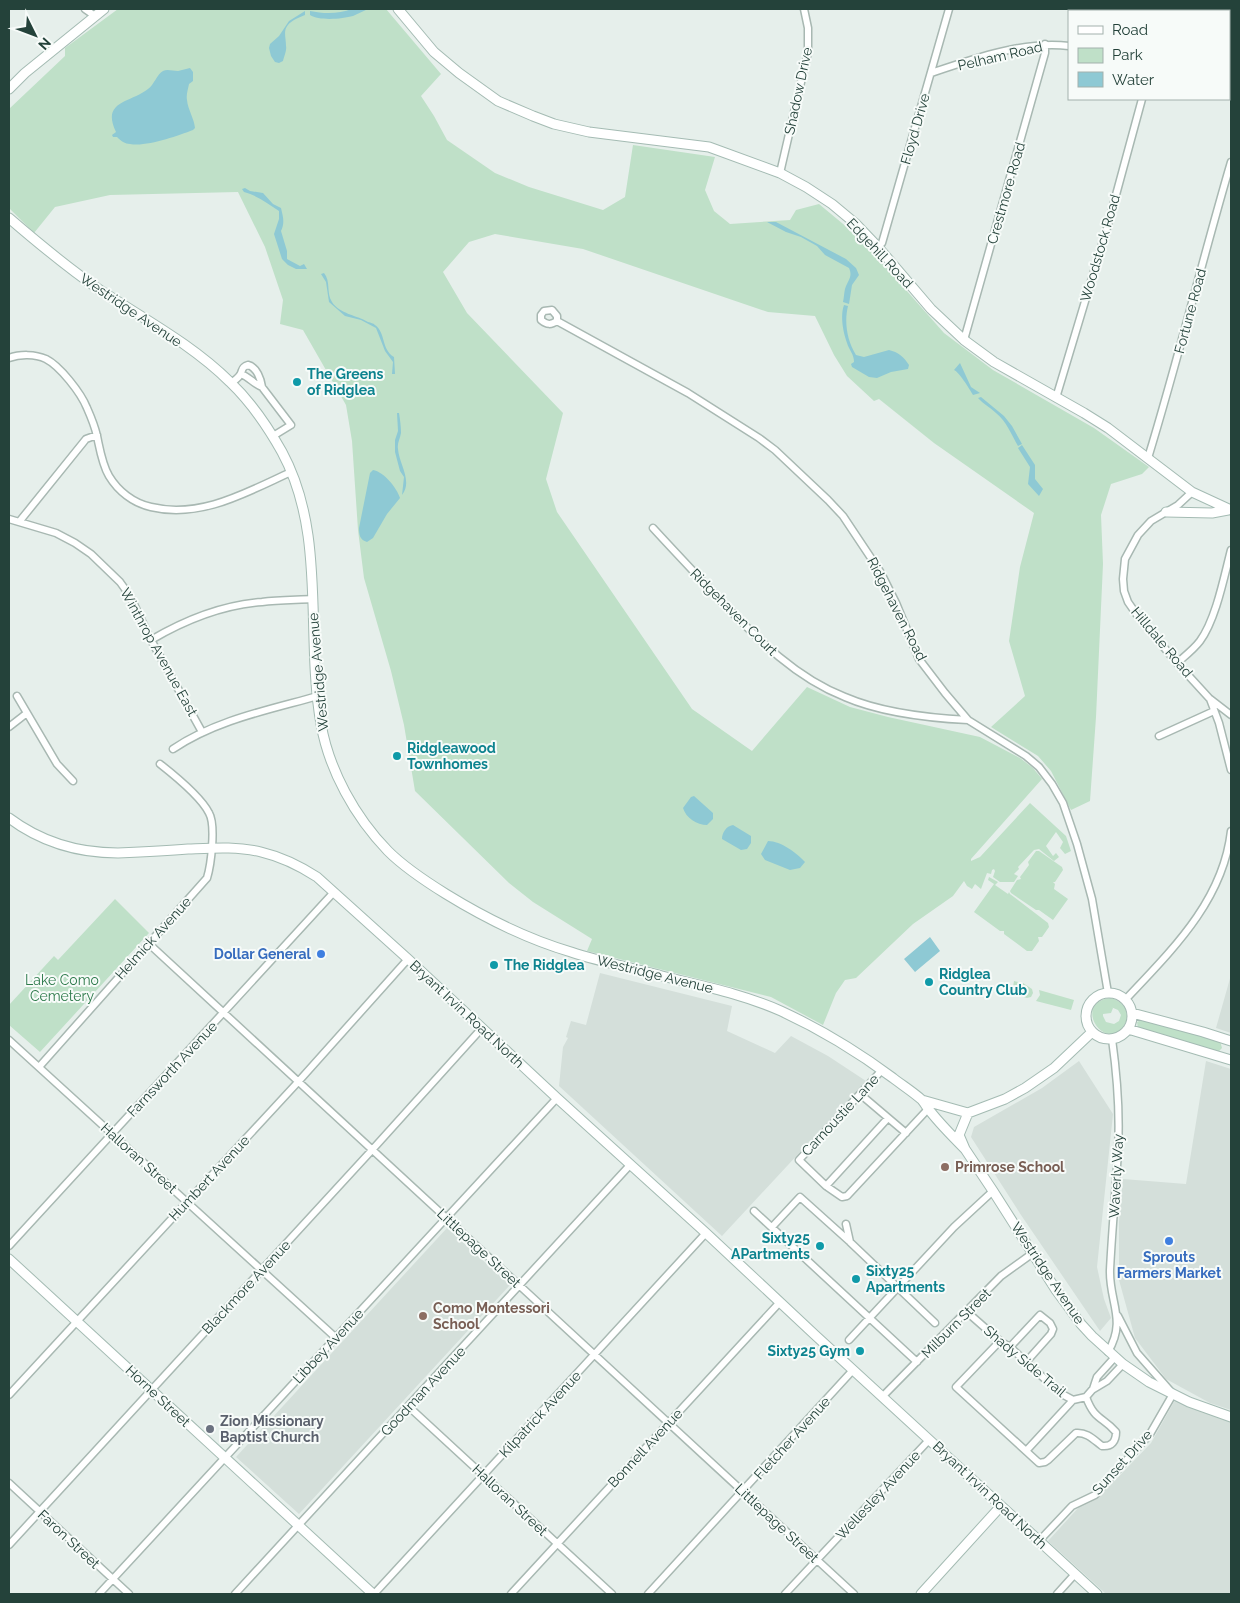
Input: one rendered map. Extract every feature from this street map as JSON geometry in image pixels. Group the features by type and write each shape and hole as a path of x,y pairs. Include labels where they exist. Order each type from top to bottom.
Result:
{"street":[{"path":"85,9 94,16"},
{"path":"9,89 104,9"},
{"name":"Edgehill Road","path":"398,9 434,52 458,73 498,101 554,124 589,132 709,147 780,173 806,187 832,204 856,224 931,309 964,340 994,362 1092,418 1192,492 1230,510"},
{"name":"Shadow Drive","path":"780,173 808,52 808,28 804,9"},
{"name":"Floyd Drive","path":"878,247 882,243 949,9"},
{"name":"Pelham Road","path":"931,73 971,60 1020,48 1044,44 1068,46"},
{"name":"Crestmore Road","path":"964,340 1045,53 1044,44"},
{"name":"Woodstock Road","path":"1056,398 1107,228 1142,100"},
{"name":"Fortune Road","path":"1148,458 1176,364 1231,162"},
{"name":"Westridge Avenue","path":"9,218 65,264 182,343 212,366 231,383 272,436 291,472 305,518 309,542 320,722 324,741 337,777 356,811 385,848 425,881 477,913 539,941 571,953 732,993 779,1010 850,1048 922,1100 965,1149 1056,1290 1081,1324 1111,1355 1149,1382 1202,1407 1231,1417"},
{"name":"Ridgehaven Road","path":"557,321 688,393 759,438 775,450 828,500 856,534 881,572 919,659 968,720 1026,756 1039,767 1063,803 1092,898 1108,992"},
{"path":"9,358 23,355 35,356 46,359 60,370 87,406 97,434 102,462 108,476 131,500 149,507 180,510 218,504 291,472"},
{"path":"231,383 241,374 241,369 248,365 255,369 255,378"},
{"path":"241,374 261,381 262,387 291,425 272,436"},
{"path":"18,522 86,439 97,434"},
{"name":"Hilldale Road","path":"1192,492 1178,505 1150,521 1138,535 1125,559 1123,579 1126,596 1137,615 1210,698 1231,715"},
{"path":"1166,512 1212,513 1230,510"},
{"name":"Winthrop Avenue East","path":"9,520 56,533 75,543 91,554 120,582 130,596 202,732"},
{"name":"Ridgehaven Court","path":"652,528 752,633 795,669 814,682 846,698 877,708 968,720"},
{"path":"1178,663 1200,642 1208,626 1231,550"},
{"path":"152,640 176,625 213,611 261,602 313,600"},
{"path":"17,696 57,764 73,780"},
{"path":"173,749 191,737 215,726 318,696"},
{"name":"Hilldale Road","path":"1210,698 1219,723 1231,770"},
{"path":"1159,736 1214,710"},
{"path":"9,727 28,714"},
{"name":"Helmick Avenue","path":"38,1067 208,878 212,848 210,814 200,800 160,764"},
{"name":"Bryant Irvin Road North","path":"9,818 42,839 74,849 118,854 212,848 244,849 261,851 282,858 318,877 556,1098 706,1233 1098,1594"},
{"path":"1126,999 1175,948 1194,923 1221,874 1231,831"},
{"name":"Farnsworth Avenue","path":"9,1246 334,892"},
{"name":"Littlepage Street","path":"148,943 854,1594"},
{"name":"Humbert Avenue","path":"9,1395 298,1082 408,959"},
{"path":"1108,992 1118,994 1126,999 1132,1013 1131,1025 1128,1029 1120,1036 1112,1039 1097,1036 1092,1032 1086,1016 1089,1006 1095,998 1108,992"},
{"path":"1132,1013 1231,1041"},
{"name":"Blackmore Avenue","path":"9,1544 482,1028"},
{"path":"1128,1029 1231,1060"},
{"path":"922,1100 968,1113 1005,1099 1038,1080 1065,1059 1092,1032"},
{"name":"Waverly Way","path":"1111,1355 1116,1334 1117,1314 1110,1272 1119,1131 1112,1039"},
{"name":"Halloran Street","path":"9,1040 335,1338"},
{"name":"Carnoustie Lane","path":"826,1186 799,1160 882,1070"},
{"path":"860,1094 906,1133"},
{"name":"Libbey Avenue","path":"99,1594 556,1098"},
{"path":"888,1118 826,1186 842,1196 848,1196 928,1109"},
{"name":"Westridge Avenue","path":"965,1149 959,1135 968,1113"},
{"name":"Goodman Avenue","path":"235,1594 630,1165"},
{"path":"849,1340 954,1227 993,1191"},
{"path":"772,1228 800,1197 935,1323"},
{"path":"754,1211 917,1362"},
{"path":"846,1224 850,1242"},
{"name":"Kilpatrick Avenue","path":"373,1594 706,1233"},
{"name":"Milburn Street","path":"882,1396 1002,1276 1033,1253"},
{"name":"Horne Street","path":"9,1259 373,1594"},
{"name":"Bonnell Avenue","path":"511,1594 780,1302"},
{"name":"Shady Side Trail","path":"967,1312 1000,1341 1010,1347 1060,1393 1073,1400 1086,1397"},
{"name":"Waverly Way","path":"1117,1314 1138,1353 1173,1394"},
{"path":"1010,1347 1040,1315 1050,1323 1053,1329 1051,1334 1026,1361"},
{"path":"1000,1341 956,1387 1039,1463 1044,1462 1076,1433 1082,1433 1102,1446 1110,1446 1116,1437 1116,1432 1112,1427 1090,1409 1086,1397 1092,1390 1111,1355"},
{"path":"1092,1390 1107,1381 1122,1364"},
{"name":"Fletcher Avenue","path":"648,1594 854,1370"},
{"name":"Sunset Drive","path":"1039,1541 1072,1506 1095,1495 1150,1434 1173,1394"},
{"path":"1026,1451 1073,1400"},
{"name":"Halloran Street","path":"408,1406 612,1594"},
{"name":"Wellesley Avenue","path":"785,1594 929,1440"},
{"name":"Faron Street","path":"9,1483 129,1594"},
{"path":"921,1594 1001,1506"},
{"path":"1057,1594 1076,1574"}],"shaded area":[{"path":"600,973 732,1006 727,1031 775,1053 791,1036 828,1056 866,1081 722,1236 559,1086 563,1047 568,1038 566,1037 571,1021 586,1025"},
{"path":"1231,975 1231,1033 1216,1028"},
{"path":"1079,1061 1113,1114 1097,1267 1104,1299 1111,1318 1100,1331 1021,1215 971,1137 974,1127 1042,1088"},
{"path":"1206,1061 1231,1069 1231,1410 1210,1403 1166,1379 1135,1338 1119,1280 1119,1222 1123,1179 1186,1184"},
{"path":"447,1228 510,1285 299,1514 236,1457"},
{"path":"1175,1400 1231,1419 1231,1594 1106,1594 1048,1541 1079,1507 1101,1495 1151,1443"}],"green space":[{"path":"118,9 386,9 441,74 421,96 447,140 495,173 529,187 603,210 625,197 633,145 715,157 705,190 714,211 730,224 790,220 796,210 819,204 860,238 944,333 993,370 1094,428 1149,467 1142,474 1111,484 1101,515 1103,564 1090,801 1071,810 1051,771 1038,756 991,727 1025,696 1009,641 1020,567 1034,513 934,443 879,399 874,401 847,376 834,355 815,316 768,312 583,249 495,234 469,242 443,272 467,313 563,413 546,479 557,512 692,709 752,751 807,687 850,707 980,737 1020,758 1033,768 1042,779 971,861 980,857 1030,803 1066,836 1071,851 1065,854 1060,848 1063,842 1056,832 1046,846 1053,856 1056,853 1059,857 1054,861 1039,849 1034,850 1018,867 1019,869 1014,874 1018,876 1014,882 1000,882 993,877 994,869 991,874 987,873 981,889 975,884 972,889 964,881 953,896 913,924 856,978 845,980 836,993 823,1025 771,997 587,951 592,939 533,902 509,883 415,791 404,725 391,671 364,578 358,530 352,441 346,405 303,330 280,324 283,300 265,247 238,192 110,195 55,207 34,233 9,208 9,109 65,56 65,48"},
{"path":"1036,851 1039,851 1062,867 1063,870 1055,882 1053,882 1055,884 1054,889 1068,899 1053,920 1010,891 1017,880 1021,879 1020,877 1029,865 1028,862"},
{"path":"989,877 998,882 995,885 1008,894 1009,892 1048,923 1049,927 1042,937 1038,937 1039,941 1032,951 1027,951 1004,934 1004,931 1000,931 974,912 994,884 988,880"},
{"name":"Lake Como Cemetery","path":"115,899 149,933 40,1052 9,1025 9,1005 54,956 58,960"},
{"path":"1014,981 1023,983 1032,989 1031,997 1027,998 1008,991 1008,989 1013,987"},
{"path":"1039,990 1074,1000 1071,1010 1036,1001 1040,995"},
{"path":"1110,998 1115,999 1125,1008 1127,1013 1126,1022 1115,1033 1108,1034 1095,1024 1092,1016 1093,1008 1099,1002","holes":["1111,1007 1118,1010 1121,1015 1119,1021 1114,1024 1106,1022 1103,1016 1103,1014 1111,1013 1113,1008"]},
{"path":"1143,1019 1220,1041 1222,1048 1217,1051 1138,1029 1137,1022"}],"water":[{"path":"352,9 368,9 353,16 337,19 325,19 310,15 310,11 331,13"},
{"path":"305,11 305,15 287,26 285,32 286,49 283,61 275,62 271,56 270,44 279,36 289,21"},
{"path":"190,68 193,72 193,81 189,84 187,98 195,128 193,130 162,140 137,145 128,144 117,137 113,137 112,135 116,132 112,122 112,114 115,108 148,89 163,71 178,71"},
{"path":"245,188 250,191 263,193 273,204 281,208 283,222 281,231 287,251 287,259 300,266 304,264 307,269 296,269 282,259 274,234 279,219 279,211 244,192 242,189"},
{"path":"767,222 776,222 846,259 856,268 859,275 852,285 849,304 843,302 850,276 849,268 825,255 817,246 801,237"},
{"path":"324,273 330,298 335,306 344,312 373,324 381,332 387,350 394,357 395,374 392,374 393,362 385,351 376,328 361,320 345,316 329,302 326,282 321,274"},
{"path":"844,305 848,306 846,318 847,331 850,344 856,355 864,357 889,350 903,357 909,365 908,369 891,372 877,378 869,377 852,367 851,364 854,362 854,359 842,324"},
{"path":"960,363 971,387 980,393 973,395 954,370"},
{"path":"981,397 1004,416 1022,444 1018,446 1003,420 978,398"},
{"path":"397,413 399,413 401,431 398,449 406,478 405,490 402,495 404,477 400,471 395,452 395,440 398,431"},
{"path":"1022,445 1035,465 1035,479 1043,489 1039,496 1028,484 1030,467 1018,448"},
{"path":"373,470 390,481 400,498 387,514 373,538 367,542 360,537 359,528 370,473"},
{"path":"694,796 713,813 713,819 707,825 699,824 684,812 683,808 691,797"},
{"path":"733,825 751,836 751,843 747,849 741,850 722,839 725,830"},
{"path":"768,841 788,848 805,862 800,868 790,870 765,860 761,854"},
{"path":"930,937 940,951 915,972 904,959"}],"place":[{"name":"The Greens of Ridglea","path":"297,382"},
{"name":"Ridgleawood Townhomes","path":"397,756"},
{"name":"Dollar General","path":"321,954"},
{"name":"The Ridglea","path":"494,965"},
{"name":"Ridglea Country Club","path":"929,982"},
{"name":"Primrose School","path":"945,1167"},
{"name":"Sprouts Farmers Market","path":"1169,1241"},
{"name":"Sixty25 APartments","path":"820,1246"},
{"name":"Sixty25 Apartments","path":"856,1279"},
{"name":"Como Montessori School","path":"423,1316"},
{"name":"Sixty25 Gym","path":"860,1351"},
{"name":"Zion Missionary Baptist Church","path":"210,1429"}]}
